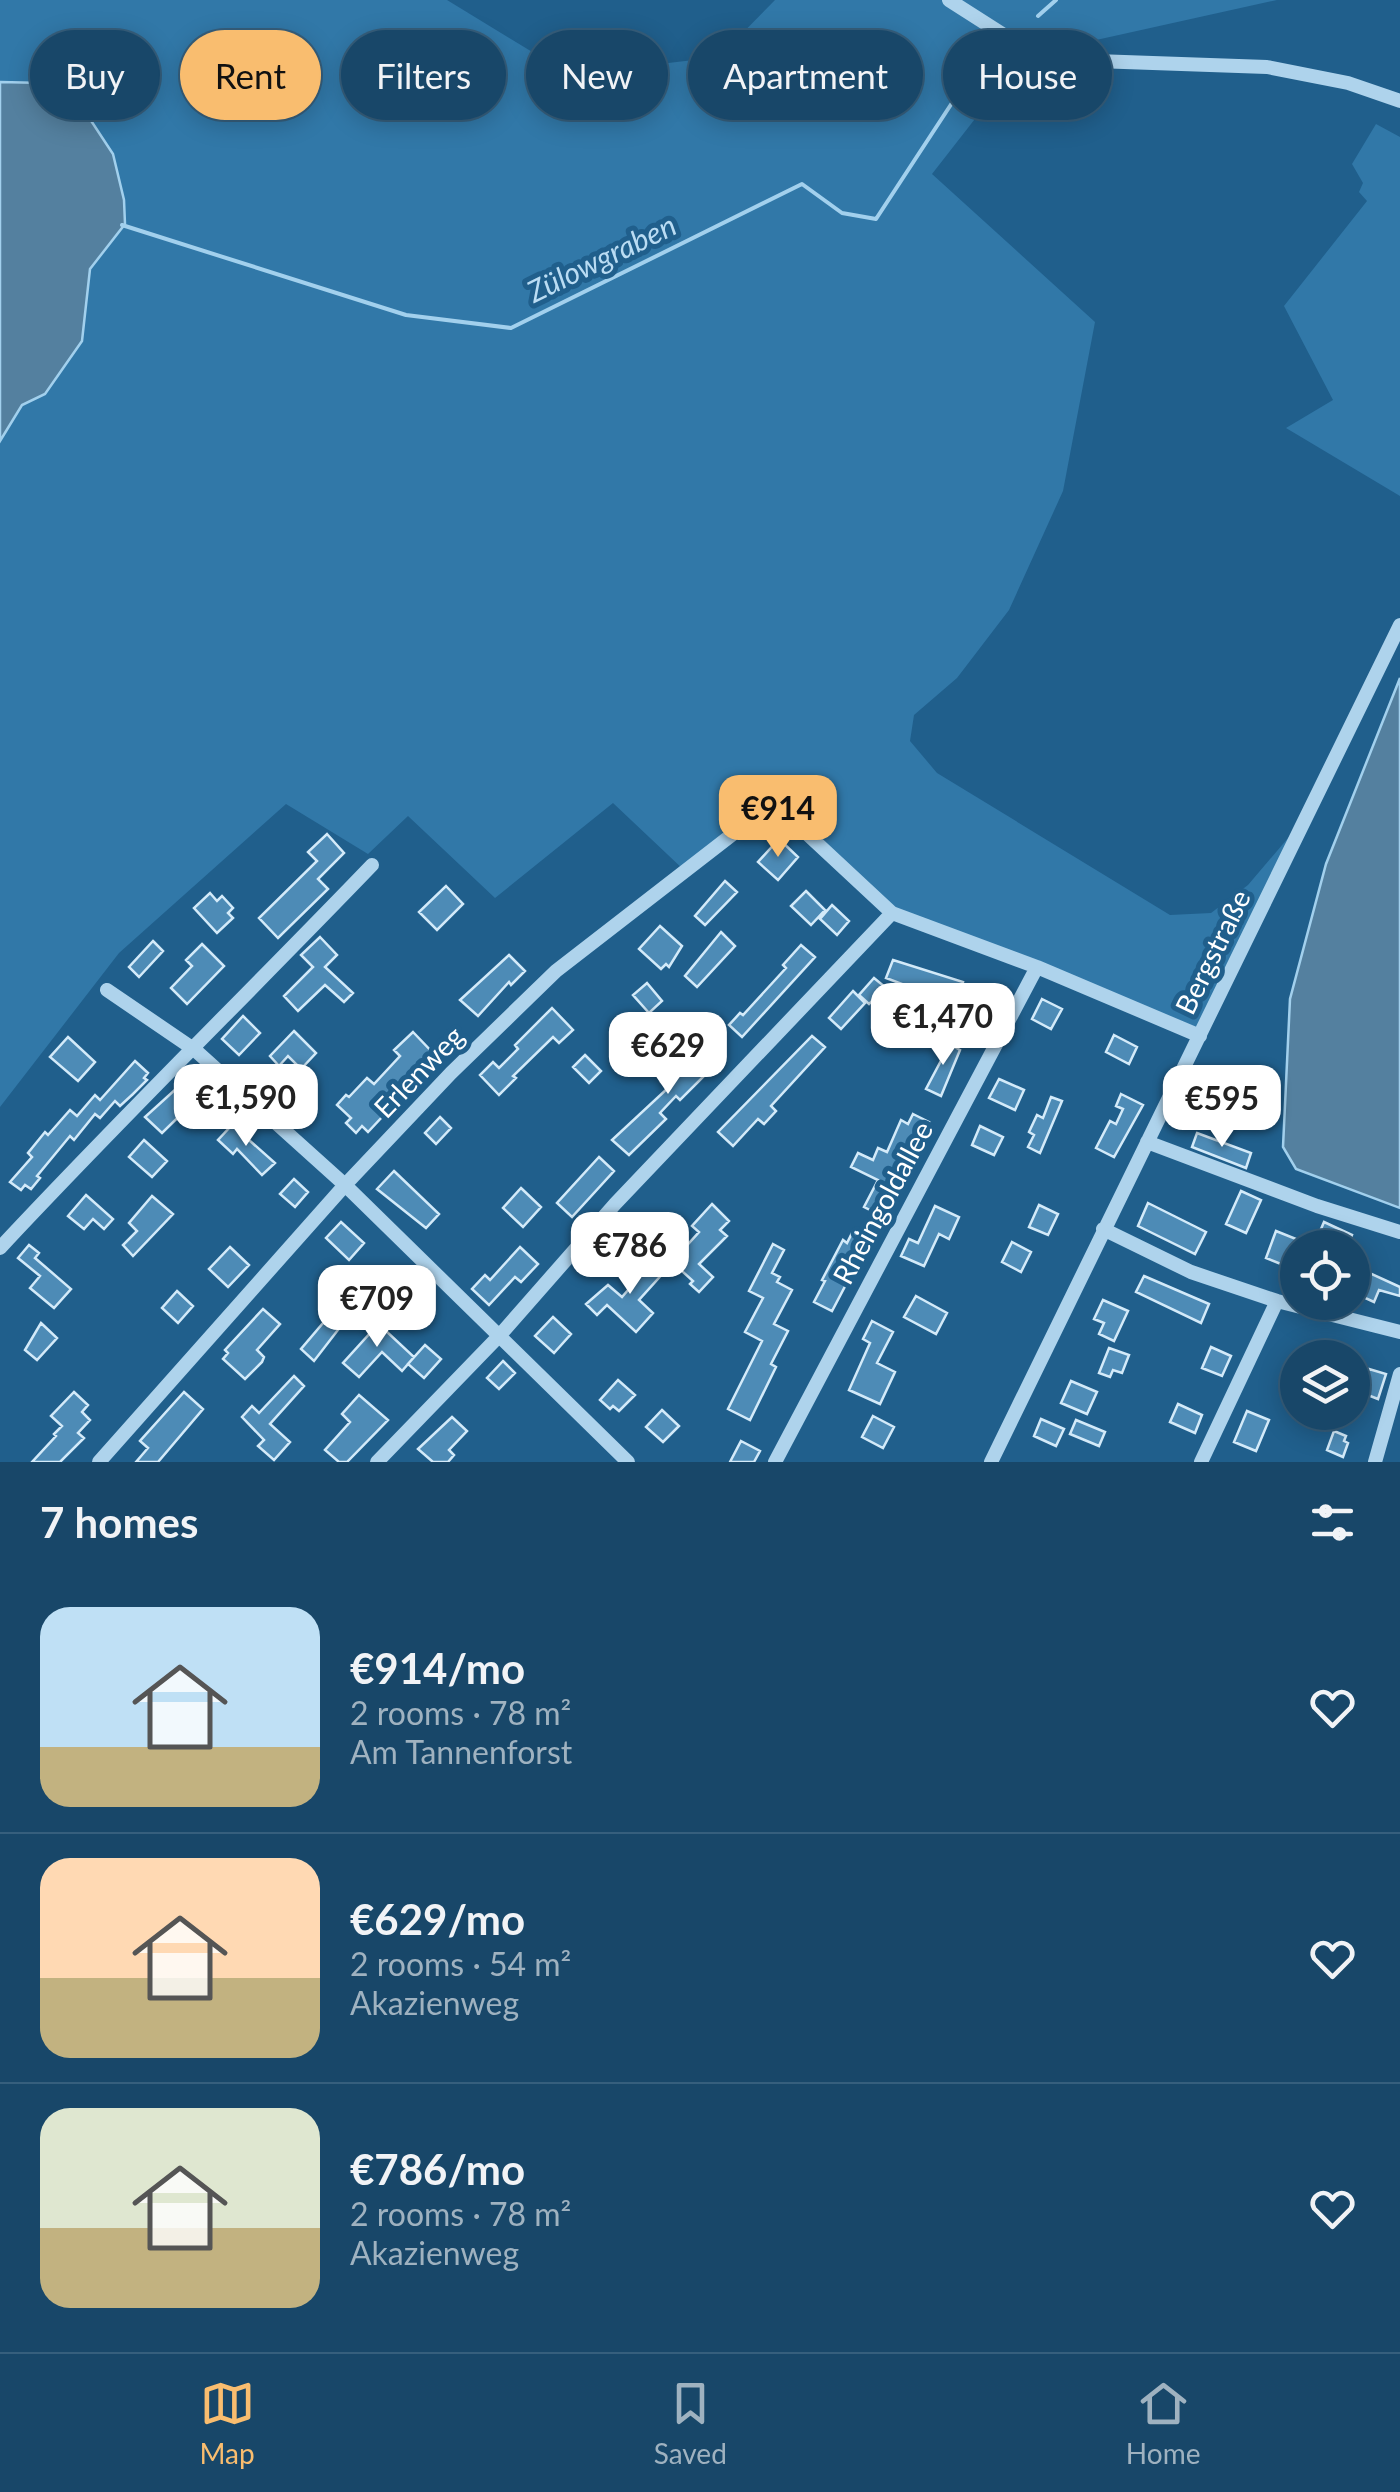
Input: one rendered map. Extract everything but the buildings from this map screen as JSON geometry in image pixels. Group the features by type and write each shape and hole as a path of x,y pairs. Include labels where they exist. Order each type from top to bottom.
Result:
{"street":[{"path":"949,0 1024,48 1067,60 1267,67 1348,83 1400,101"},
{"name":"Bergstraße","path":"991,1462 1400,625"},
{"name":"Erlenweg","path":"99,1462 451,1073 556,971 760,813 776,806 786,811 892,913"},
{"path":"0,1248 110,1130 195,1050 372,865"},
{"path":"377,1462 892,913 1200,1036"},
{"name":"Rheingoldallee","path":"774,1462 1037,968"},
{"path":"107,990 195,1050 346,1185 620,1459"},
{"path":"1147,1142 1317,1206 1400,1232"},
{"path":"1103,1229 1191,1272 1276,1302 1400,1332"},
{"path":"1201,1462 1276,1302"},
{"path":"1375,1462 1400,1374"}],"shaded area":[{"path":"0,0 447,0 496,30 341,30 341,120 506,120 506,36 526,48 526,120 668,120 668,63 688,61 688,120 923,120 923,30 746,30 775,0 1277,0 1112,37 1112,30 943,30 943,120 974,120 932,174 1095,322 1063,491 1009,610 957,678 914,715 910,741 937,773 1170,915 1211,913 1248,885 1305,818 1200,1036 892,913 777,806 685,871 613,803 495,898 408,816 368,854 286,804 119,953 0,1107 0,441 22,405 45,394 82,341 90,269 125,224 33,120 160,120 160,30 30,30 30,116 0,82"},
{"path":"0,82 30,83 30,120 91,120 113,154 124,200 125,224 90,269 82,341 45,394 22,405 0,441"},
{"path":"1376,124 1400,137 1400,496 1286,428 1333,400 1284,306 1367,201 1359,192 1363,183 1352,164"},
{"path":"1400,678 1400,1208 1296,1169 1283,1147 1290,999 1326,864"}],"waterway":[{"name":"Zülowgraben","path":"1038,16 1056,0"},
{"name":"Zülowgraben","path":"122,225 406,315 511,328 802,184 842,213 876,219 943,117"}]}
